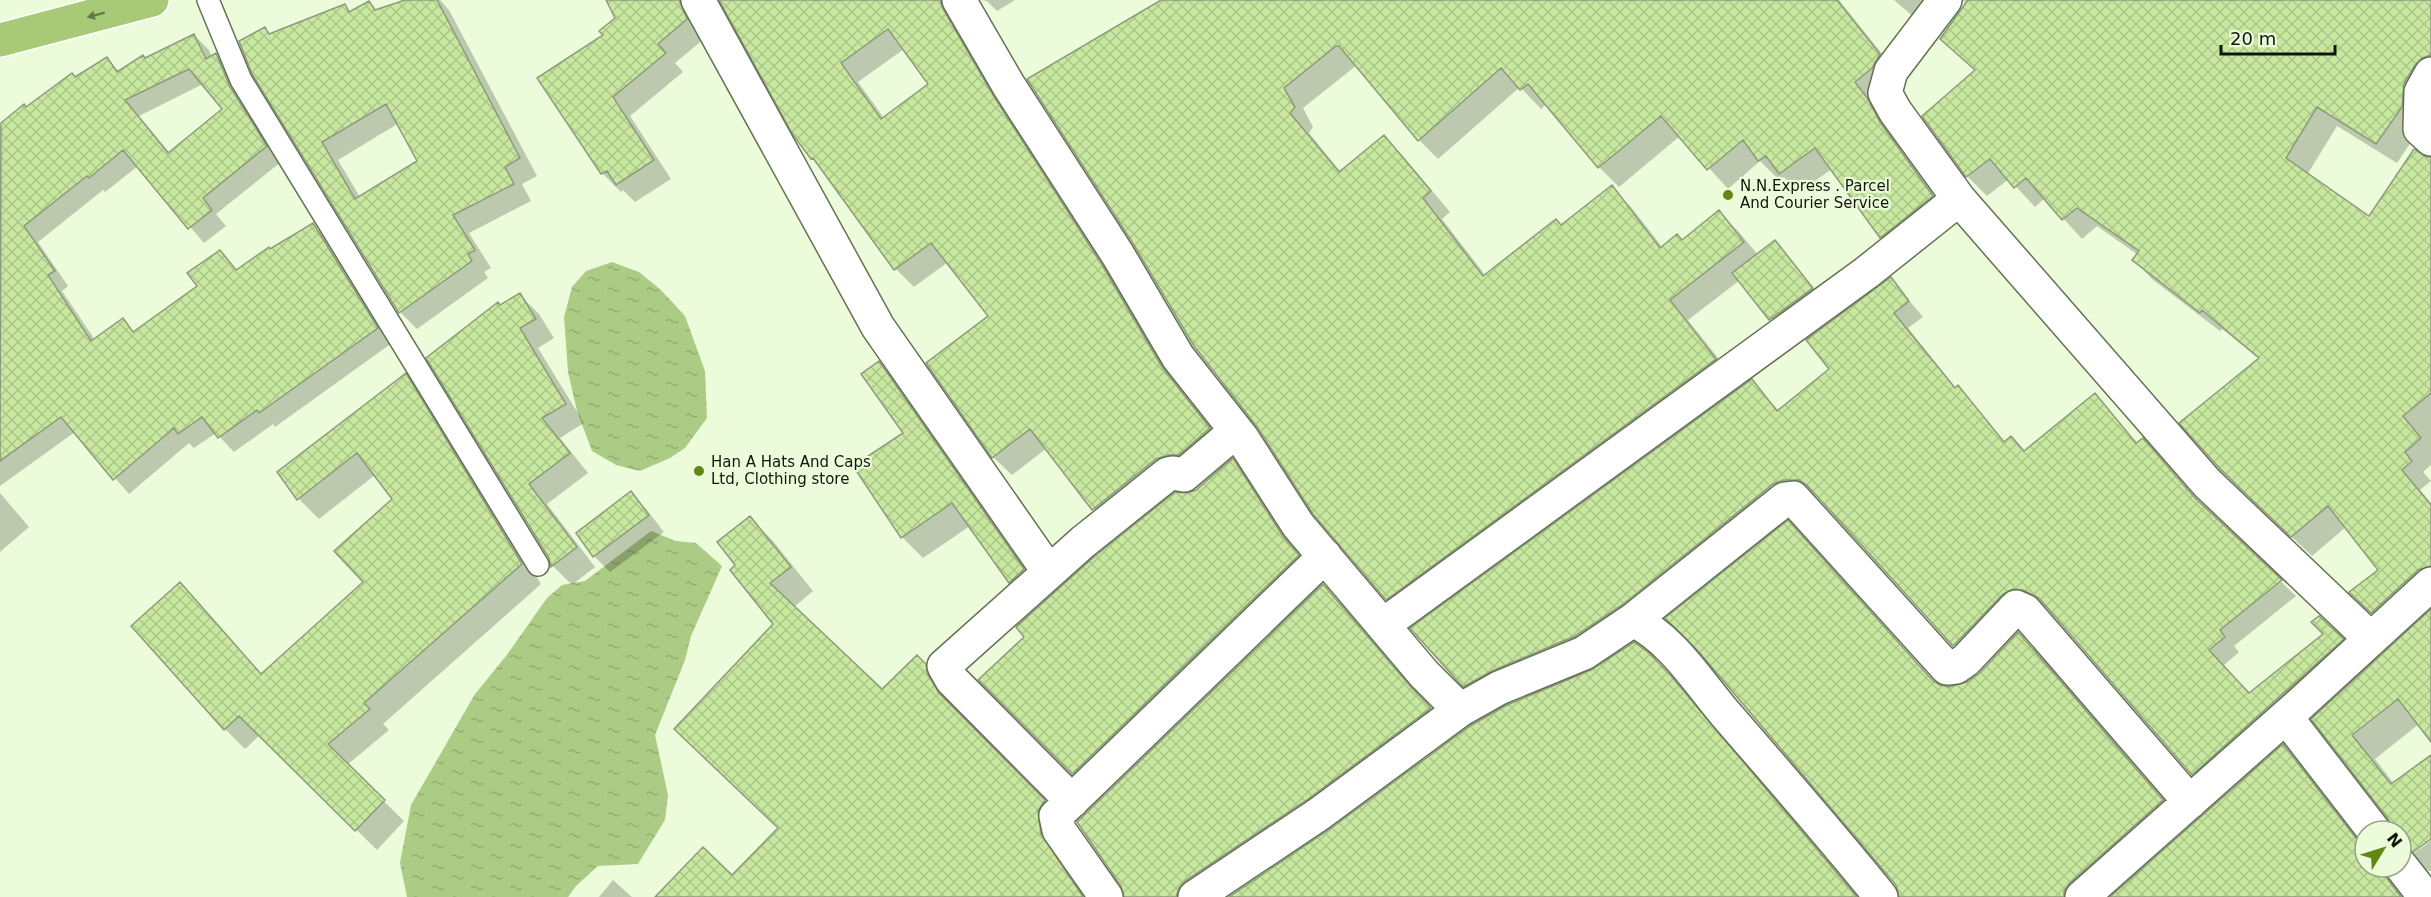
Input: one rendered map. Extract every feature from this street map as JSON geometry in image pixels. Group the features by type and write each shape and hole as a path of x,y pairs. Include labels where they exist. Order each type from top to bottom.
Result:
{"highway":[{"path":"0,40 152,0"}],"street":[{"path":"698,0 878,327 1049,572"},
{"path":"959,0 1009,86 1118,255 1178,357 1236,431 1298,525 1424,674 1460,710"},
{"path":"1945,0 1891,71 1885,93 1894,111 1959,199 2207,483 2371,639"},
{"path":"2431,74 2421,92 2420,129 2431,139"},
{"path":"1383,625 1866,273 1959,199"},
{"path":"1072,801 952,680 944,666 1049,572 1168,474 1173,472 1184,475 1236,431"},
{"path":"1195,897 1319,814 1460,710 1499,688 1584,653 1633,620 1785,499 1793,498 1947,668 1956,667 1966,660 2016,607 2025,611 2190,802"},
{"path":"1106,897 1059,830 1056,816 1324,556"},
{"path":"2082,897 2286,717 2431,584"},
{"path":"1633,620 1647,627 1678,656 1828,831 1881,897"},
{"path":"2286,717 2365,819"},
{"path":"2411,879 2425,897"}],"lane":[{"path":"208,0 241,80 538,565"}],"water":[{"path":"612,262 639,272 661,290 685,316 705,371 707,418 685,448 670,458 640,471 616,465 592,451 577,411 568,372 564,317 572,287 586,271"},
{"path":"651,531 676,541 696,543 722,566 691,636 685,660 655,735 668,795 665,820 638,864 598,866 576,886 568,897 407,897 400,863 411,805 475,694 506,656 547,598 562,585 585,581"}],"building":[{"path":"405,0 437,0 520,158 505,167 514,184 453,215 475,250 468,254 472,261 399,313 252,74 239,41 265,27 269,34 345,4 349,12 369,1 375,10","holes":["386,104 417,161 355,199 322,142"]},
{"path":"606,0 679,0 687,19 658,44 666,53 613,97 654,160 616,185 607,171 601,174 537,78 603,35 599,31 615,18"},
{"path":"719,0 940,0 993,95 1102,265 1162,367 1210,428 1179,455 1156,459 1092,510 1030,429 992,458 926,363 988,316 931,243 894,270 813,158 811,159 793,135","holes":["888,29 928,84 881,119 841,63"]},
{"path":"1161,0 1837,0 1880,54 1872,68 1855,82 1868,99 1880,122 1933,196 1880,238 1815,148 1779,174 1766,156 1758,161 1743,140 1707,170 1661,116 1598,168 1528,84 1520,90 1501,68 1418,141 1339,46 1336,46 1284,88 1295,107 1290,113 1339,172 1384,135 1431,191 1423,198 1483,276 1556,219 1561,225 1612,185 1660,248 1677,234 1682,240 1719,210 1744,242 1670,300 1716,359 1386,600 1313,514 1258,428 1194,346 1134,245 1027,79"},
{"path":"1968,0 2431,0 2431,55 2422,58 2415,65 2404,83 2402,107 2376,144 2317,107 2286,158 2369,216 2414,149 2426,157 2431,157 2431,393 2403,416 2421,438 2405,452 2412,461 2402,470 2431,505 2431,566 2418,570 2371,613 2349,592 2378,570 2328,506 2291,537 2221,470 2179,423 2259,358 2202,310 2200,313 2132,260 2139,251 2077,208 2062,220 2026,178 2014,188 1990,159 1966,177 1922,116 1975,70 1940,39"},
{"path":"194,34 206,59 216,53 230,87 267,146 203,198 212,210 188,229 123,150 24,226 55,271 48,275 91,341 123,318 133,332 197,286 187,273 220,250 236,270 269,247 270,249 313,223 378,328 259,413 257,410 218,438 202,417 178,434 174,428 113,480 61,417 0,461 1,123 24,104 26,107 72,73 75,77 107,57 117,72 143,55 145,58","holes":["189,69 222,109 168,153 125,100"]},
{"path":"1775,240 1813,288 1769,320 1732,273"},
{"path":"1891,277 1909,301 1894,313 1955,388 1958,385 2004,442 2011,436 2024,451 2095,393 2136,443 2143,438 2194,497 2282,580 2220,630 2225,637 2209,650 2249,693 2323,634 2311,622 2319,616 2344,639 2192,775 2039,598 2023,590 2013,589 2003,594 1953,646 1807,485 1799,480 1783,480 1773,484 1622,605 1575,636 1492,671 1463,687 1410,628 1752,379 1777,411 1829,369 1806,340"},
{"path":"520,293 536,319 520,328 566,404 542,418 570,453 529,484 577,547 551,567 549,558 426,358 498,302 500,305"},
{"path":"879,361 1024,569 1009,583 952,503 901,538 853,466 903,433 861,374"},
{"path":"406,373 522,564 364,703 370,709 328,744 385,800 355,831 239,716 224,730 131,626 180,582 261,674 363,582 334,551 392,499 357,453 297,500 277,472"},
{"path":"1233,458 1282,535 1299,555 1072,774 978,680 1024,637 1016,627 1095,556 1175,492 1188,493 1196,490"},
{"path":"631,491 649,515 593,557 576,533"},
{"path":"750,516 791,567 770,583 882,689 917,655 926,664 928,675 939,693 1045,800 1038,811 1041,834 1083,897 655,897 703,847 732,875 778,828 674,729 773,624 730,570 735,565 717,542"},
{"path":"1788,520 1933,681 1940,685 1949,687 1967,682 1980,673 2018,632 2163,800 2070,883 2064,891 2064,897 1899,897 1896,885 1699,652 1665,618"},
{"path":"1323,584 1431,708 1308,799 1185,881 1176,897 1124,897 1121,886 1077,822"},
{"path":"2431,609 2431,742 2398,699 2352,735 2391,784 2431,755 2431,839 2413,852 2413,819 2388,819 2311,719"},
{"path":"1634,642 1649,653 1671,676 1857,897 1229,897 1330,829 1470,726 1507,705 1591,670"},
{"path":"2283,744 2353,834 2353,879 2388,879 2401,897 2110,897"}],"place":[{"name":"N.N.Express . Parcel And Courier Service","path":"1728,195"},
{"name":"Han A Hats And Caps Ltd, Clothing store","path":"699,471"}]}
